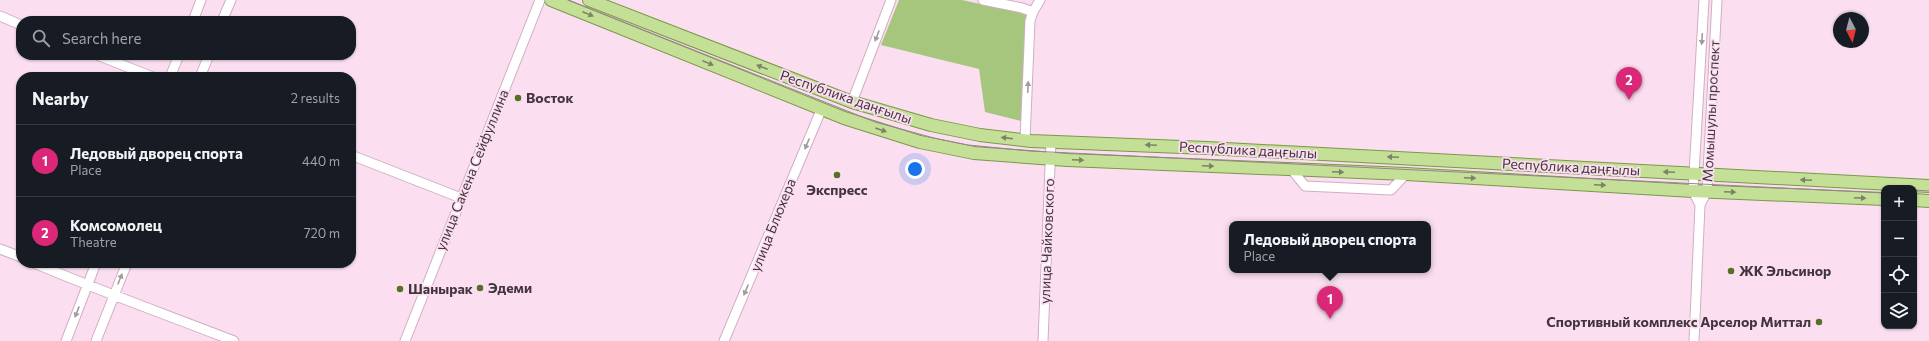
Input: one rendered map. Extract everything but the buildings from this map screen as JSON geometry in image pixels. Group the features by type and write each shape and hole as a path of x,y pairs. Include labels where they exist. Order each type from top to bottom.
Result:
{"main road":[{"name":"Республика даңғылы","path":"551,0 844,118 920,142 974,153 1050,159 1406,174 1692,191 1881,199"},
{"name":"Республика даңғылы","path":"589,0 852,102 931,125 980,135 1051,142 1207,148 1929,186"},
{"path":"1917,200 1929,201"}],"street":[{"path":"195,16 201,0"},
{"path":"224,16 231,0"},
{"name":"улица Сакена Сейфуллина","path":"405,341 540,0"},
{"path":"852,102 891,0"},
{"path":"983,0 1022,8 1033,12"},
{"path":"1025,140 1030,32 1033,12 1040,0"},
{"name":"Момышулы проспект","path":"1700,205 1692,191 1704,0"},
{"name":"Момышулы проспект","path":"1700,205 1707,191 1717,0"},
{"path":"0,16 16,23"},
{"path":"110,60 140,72"},
{"path":"172,72 177,60"},
{"path":"202,72 207,60"},
{"name":"улица Блюхера","path":"724,341 822,108"},
{"name":"улица Чайковского","path":"1044,341 1051,142"},
{"path":"356,157 461,198"},
{"path":"1694,341 1700,205"},
{"path":"0,249 16,255"},
{"path":"46,268 114,296 139,304 234,341"},
{"path":"66,341 94,268"},
{"path":"96,341 125,268"}],"green space":[{"path":"899,0 962,0 1026,14 1021,121 985,112 979,69 881,45"}],"tram line":[{"path":"568,0 875,122 934,138 968,145 1030,151 1881,193"},
{"path":"1917,190 1929,191"}],"place":[{"name":"Восток","path":"518,98"},
{"name":"Комсомолец","path":"1629,100"},
{"name":"Экспресс","path":"837,175"},
{"name":"ЖК Эльсинор","path":"1731,271"},
{"name":"Эдеми","path":"480,288"},
{"name":"Шанырак","path":"400,289"},
{"name":"Ледовый дворец спорта","path":"1330,319"},
{"name":"Спортивный комплекс Арселор Миттал","path":"1819,322"}]}
